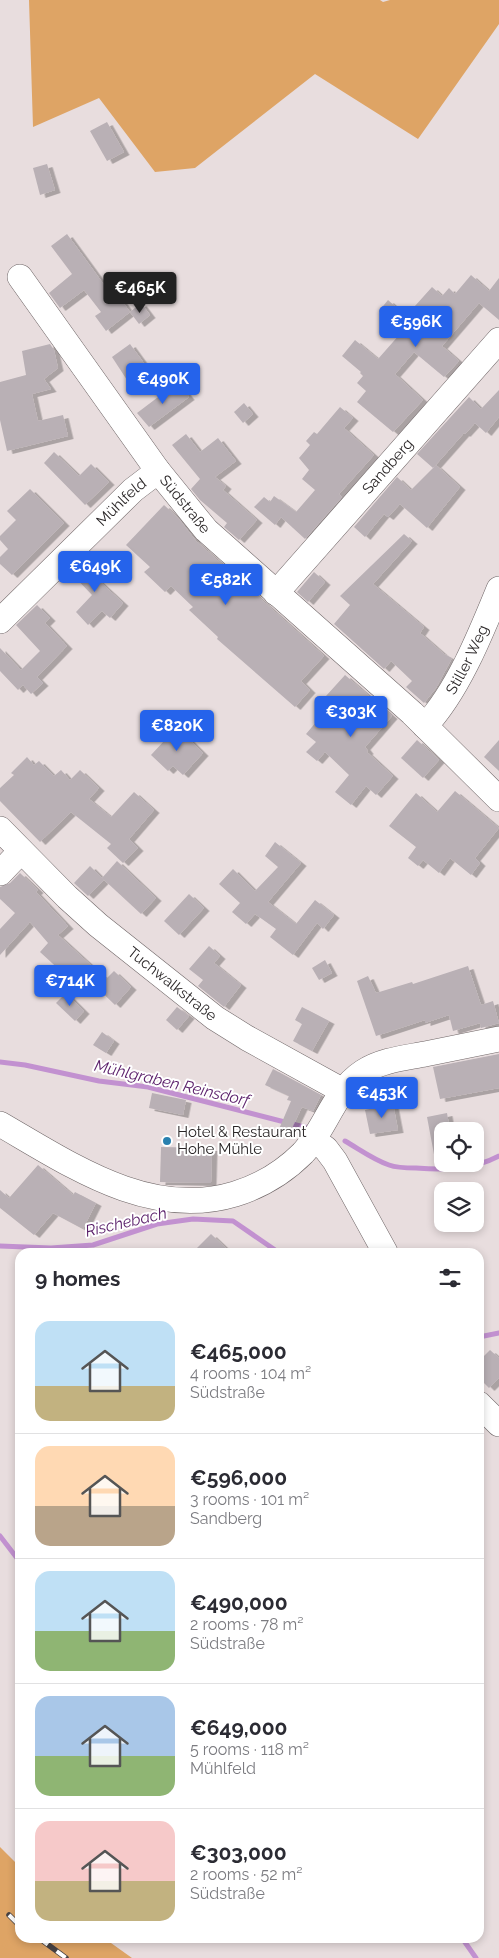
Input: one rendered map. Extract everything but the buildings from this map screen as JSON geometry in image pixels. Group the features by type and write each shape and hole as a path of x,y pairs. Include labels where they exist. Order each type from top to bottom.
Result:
{"street":[{"name":"Südstraße","path":"20,277 158,471 206,530 426,726 499,799"},
{"name":"Sandberg","path":"276,593 499,340"},
{"name":"Mühlfeld","path":"0,620 133,490 158,471"},
{"name":"Stiller Weg","path":"426,726 459,677 499,589"},
{"name":"Tuchwalkstraße","path":"0,829 98,925 215,1018 247,1038 343,1091"},
{"path":"0,873 21,851"},
{"path":"0,1124 77,1168 140,1194 180,1201 218,1198 256,1186 292,1163 314,1140 343,1091 363,1072 389,1061 499,1039"},
{"path":"314,1140 326,1149 335,1161 383,1248"},
{"path":"484,1409 499,1424"}],"shaded area":[{"path":"29,0 380,0 383,2 390,0 499,0 499,24 418,139 315,74 195,168 155,172 99,98 33,127"},
{"path":"0,1847 15,1862 15,1943 111,1943 132,1958 0,1958"}],"waterway":[{"name":"Mühlgraben Reinsdorf","path":"0,1062 25,1065 99,1081 148,1087 308,1128"},
{"name":"Mühlgraben Reinsdorf","path":"345,1141 378,1160 402,1168 459,1168 479,1164 499,1156"},
{"name":"Rischebach","path":"51,1248 93,1245 157,1224 193,1219 233,1221 272,1248"},
{"name":"Rischebach","path":"0,1246 51,1248"},
{"name":"Rischebach","path":"484,1336 499,1333"},
{"path":"0,1536 15,1556"},
{"path":"466,1943 476,1958"}],"railway":[{"path":"9,1915 15,1921"},
{"path":"46,1943 66,1958"}],"place":[{"name":"Hotel & Restaurant Hohe Mühle","path":"167,1141"}]}
